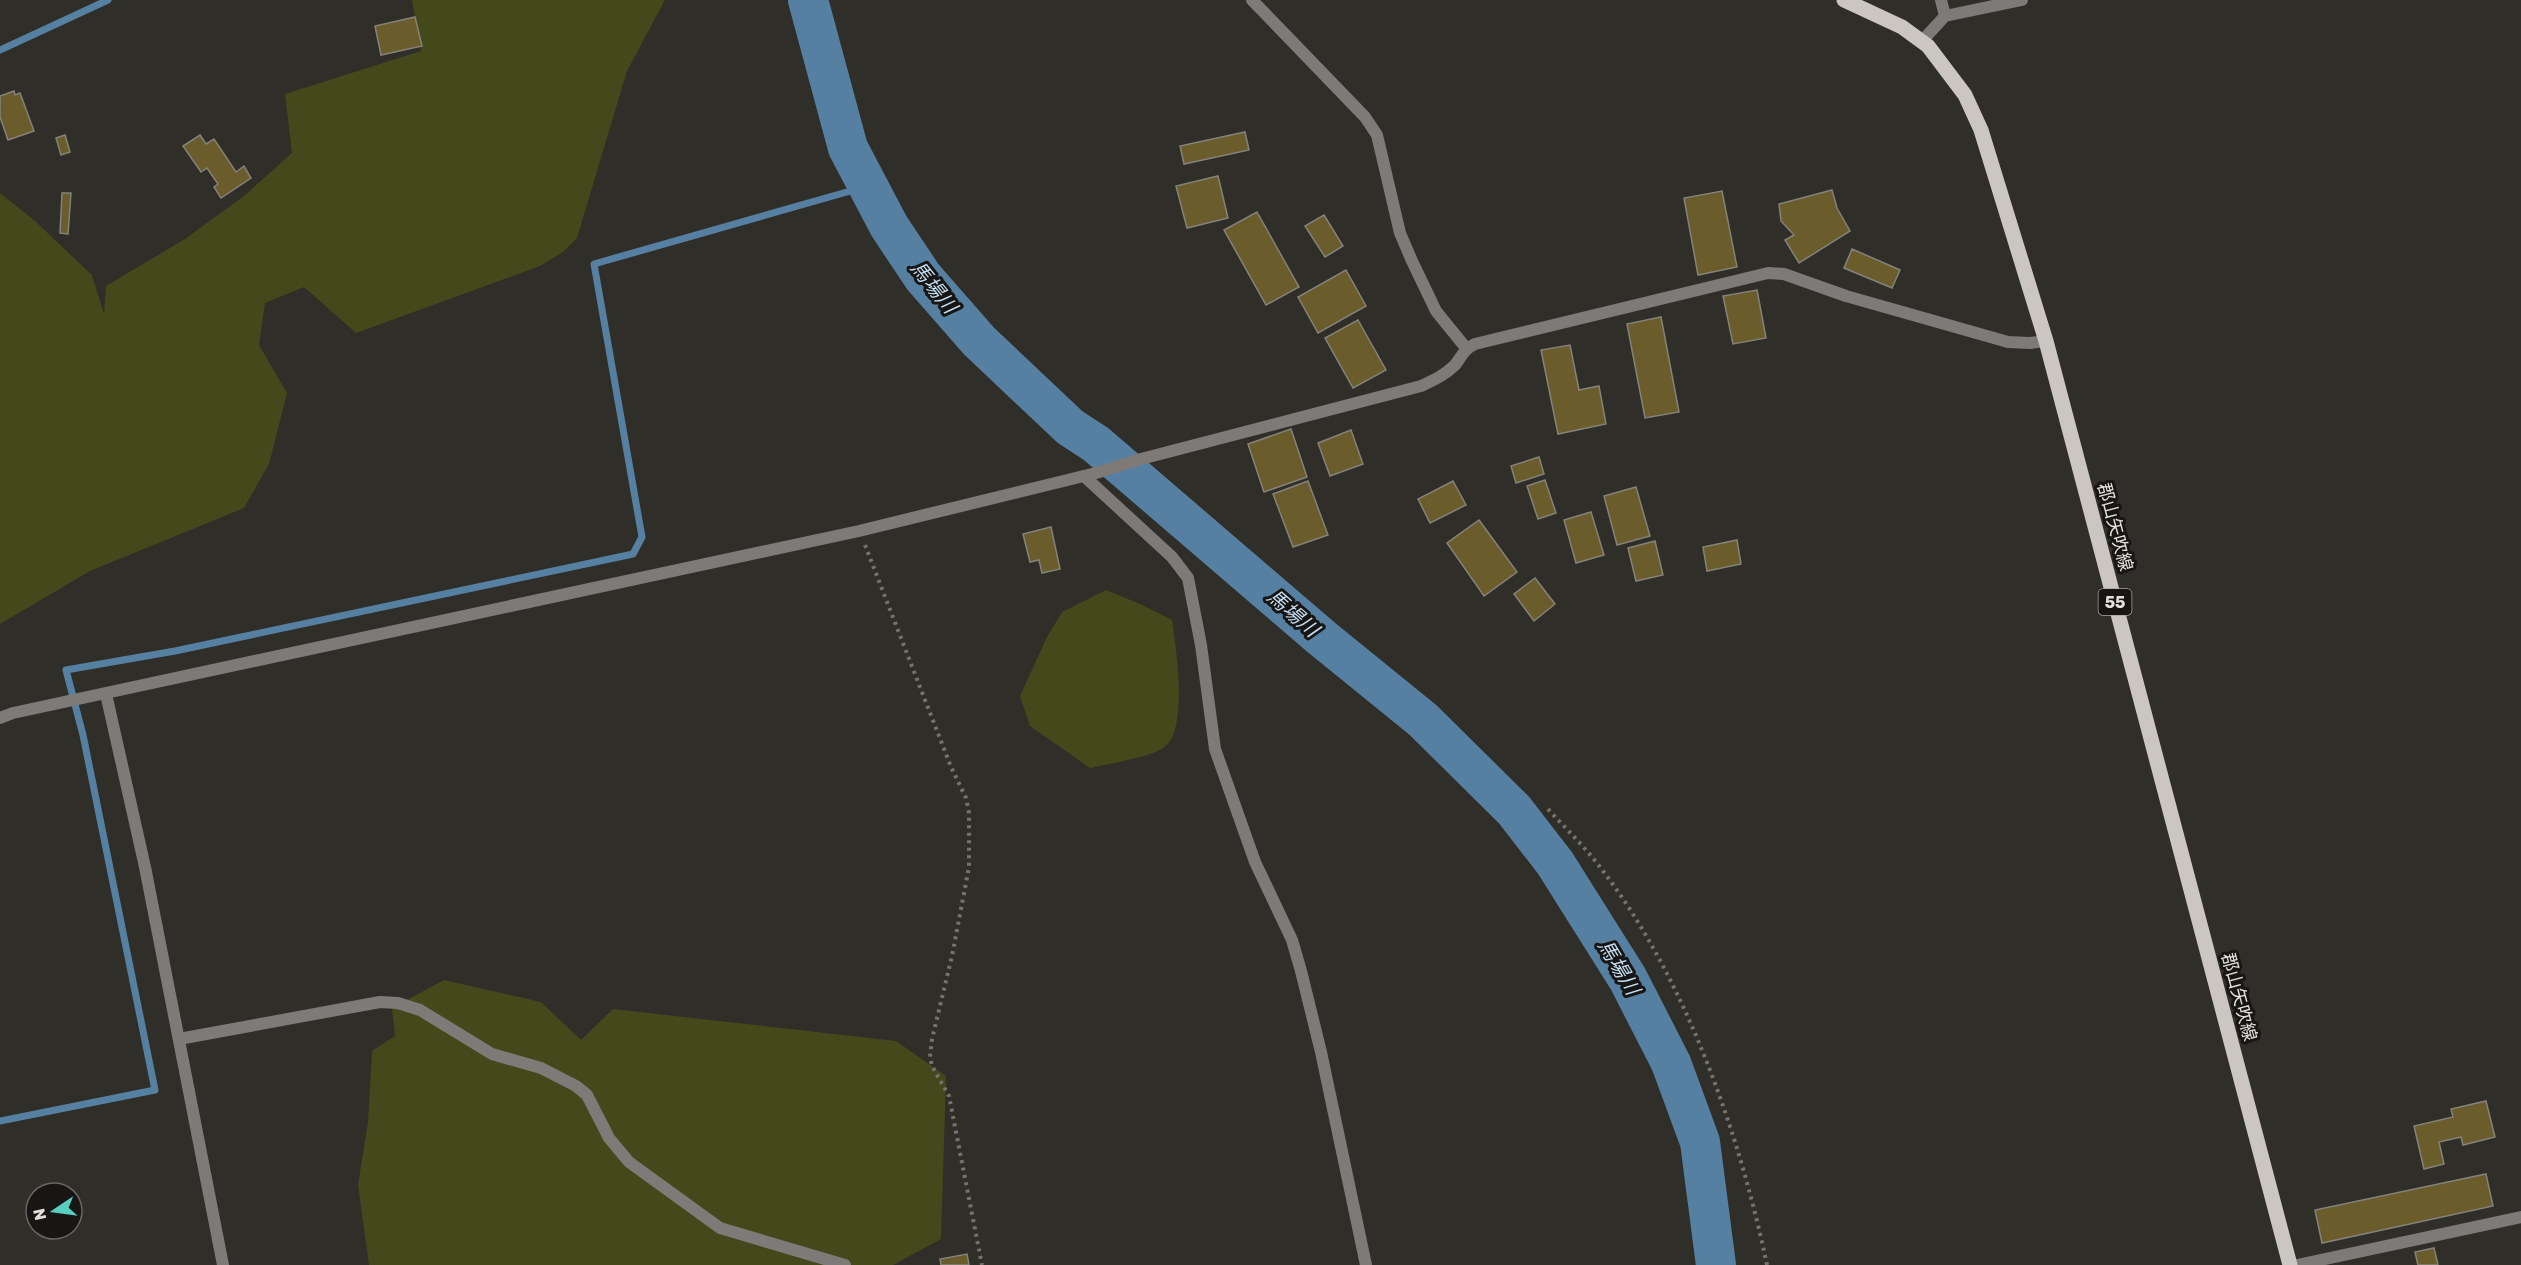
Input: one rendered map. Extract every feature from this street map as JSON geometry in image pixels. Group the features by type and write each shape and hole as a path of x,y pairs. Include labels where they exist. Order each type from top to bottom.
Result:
{"main road":[{"name":"郡山矢吹線","path":"1845,0 1902,27 1928,46 1965,95 1982,130 2046,341 2290,1265"}],"street":[{"path":"1252,0 1365,117 1377,135 1400,233 1436,311 1466,348"},
{"path":"1941,0 1945,16"},
{"path":"1922,41 1945,16 2022,0"},
{"path":"0,718 13,713 859,531 1090,474 1421,386 1441,377 1456,363 1466,348 1768,273 1784,274 1846,296 2008,342 2046,341"},
{"path":"1090,474 1172,557 1188,578 1201,645 1215,749 1255,862 1292,940 1301,970 1321,1052 1366,1265"},
{"path":"106,694 145,867 223,1265"},
{"path":"179,1039 380,1002 398,1003 420,1010 492,1054 541,1068 576,1086 587,1095 609,1138 628,1162 720,1228 845,1265"},
{"path":"2297,1265 2521,1217"}],"path":[{"path":"859,531 877,571 951,767 966,798 969,813 969,867 930,1057 932,1066 949,1096 982,1265"},
{"path":"1548,809 1603,870 1648,937 1694,1033 1736,1147 1767,1265"}],"green space":[{"path":"412,0 665,0 627,71 577,238 563,252 540,266 356,333 304,287 265,303 259,345 287,393 269,464 244,508 90,571 0,624 0,193 35,221 92,275 104,314 106,286 185,239 244,196 292,153 285,94 421,51"},
{"path":"1106,590 1172,620 1178,667 1179,705 1173,736 1166,746 1141,757 1090,768 1030,726 1020,696 1046,639 1062,612"},
{"path":"444,980 541,1002 581,1040 613,1009 896,1041 946,1076 941,1239 893,1265 369,1265 358,1185 368,1122 372,1051 395,1036 392,1008"}],"building":[{"path":"415,17 422,46 381,55 375,26"},
{"path":"14,91 15,95 20,93 34,131 8,140 0,117 0,96"},
{"path":"1245,132 1249,150 1184,164 1180,146"},
{"path":"65,135 70,152 61,155 56,138"},
{"path":"200,135 206,144 214,139 236,172 244,166 251,178 221,198 214,187 218,184 207,168 201,172 183,146"},
{"path":"1218,176 1228,218 1187,228 1176,186"},
{"path":"1832,190 1837,208 1850,231 1799,263 1785,240 1794,235 1781,221 1779,204"},
{"path":"1722,191 1737,267 1698,275 1684,198"},
{"path":"62,193 71,193 68,234 60,233"},
{"path":"1257,212 1299,287 1266,305 1224,230"},
{"path":"1324,215 1343,246 1325,257 1305,226"},
{"path":"1852,249 1900,270 1892,288 1844,268"},
{"path":"1346,270 1366,306 1318,333 1298,297"},
{"path":"1757,290 1766,338 1733,344 1723,296"},
{"path":"1661,317 1679,412 1645,418 1627,324"},
{"path":"1358,320 1386,370 1353,388 1325,338"},
{"path":"1570,345 1579,390 1599,386 1606,424 1558,434 1541,350"},
{"path":"1291,429 1307,477 1264,492 1248,444"},
{"path":"1351,430 1363,464 1330,476 1318,443"},
{"path":"1539,457 1544,474 1516,483 1511,466"},
{"path":"1545,480 1556,513 1538,519 1527,486"},
{"path":"1308,481 1328,535 1293,547 1273,494"},
{"path":"1453,481 1466,505 1430,523 1418,499"},
{"path":"1636,487 1650,536 1617,545 1604,496"},
{"path":"1591,512 1604,555 1576,563 1564,520"},
{"path":"1479,520 1517,572 1484,596 1447,543"},
{"path":"1051,527 1060,569 1042,573 1039,560 1030,562 1023,534"},
{"path":"1737,540 1741,564 1707,571 1703,547"},
{"path":"1655,541 1663,575 1636,581 1628,548"},
{"path":"1535,578 1555,604 1534,621 1514,594"},
{"path":"2486,1101 2495,1137 2463,1145 2461,1137 2439,1142 2444,1164 2424,1169 2414,1126 2453,1117 2451,1109"},
{"path":"2486,1174 2493,1206 2322,1243 2315,1210"},
{"path":"2434,1248 2438,1265 2418,1265 2415,1252"},
{"path":"967,1254 969,1265 941,1265 940,1259"}],"waterway":[{"path":"0,50 108,0"},
{"name":"馬場川","path":"808,0 848,148 889,226 923,277 979,341 1070,427 1096,444 1322,638 1423,720 1514,810 1555,863 1628,979 1671,1063 1700,1142 1716,1265"},
{"path":"0,1121 155,1090 83,735 66,670 175,651 633,554 642,537 594,264 868,186"}]}
